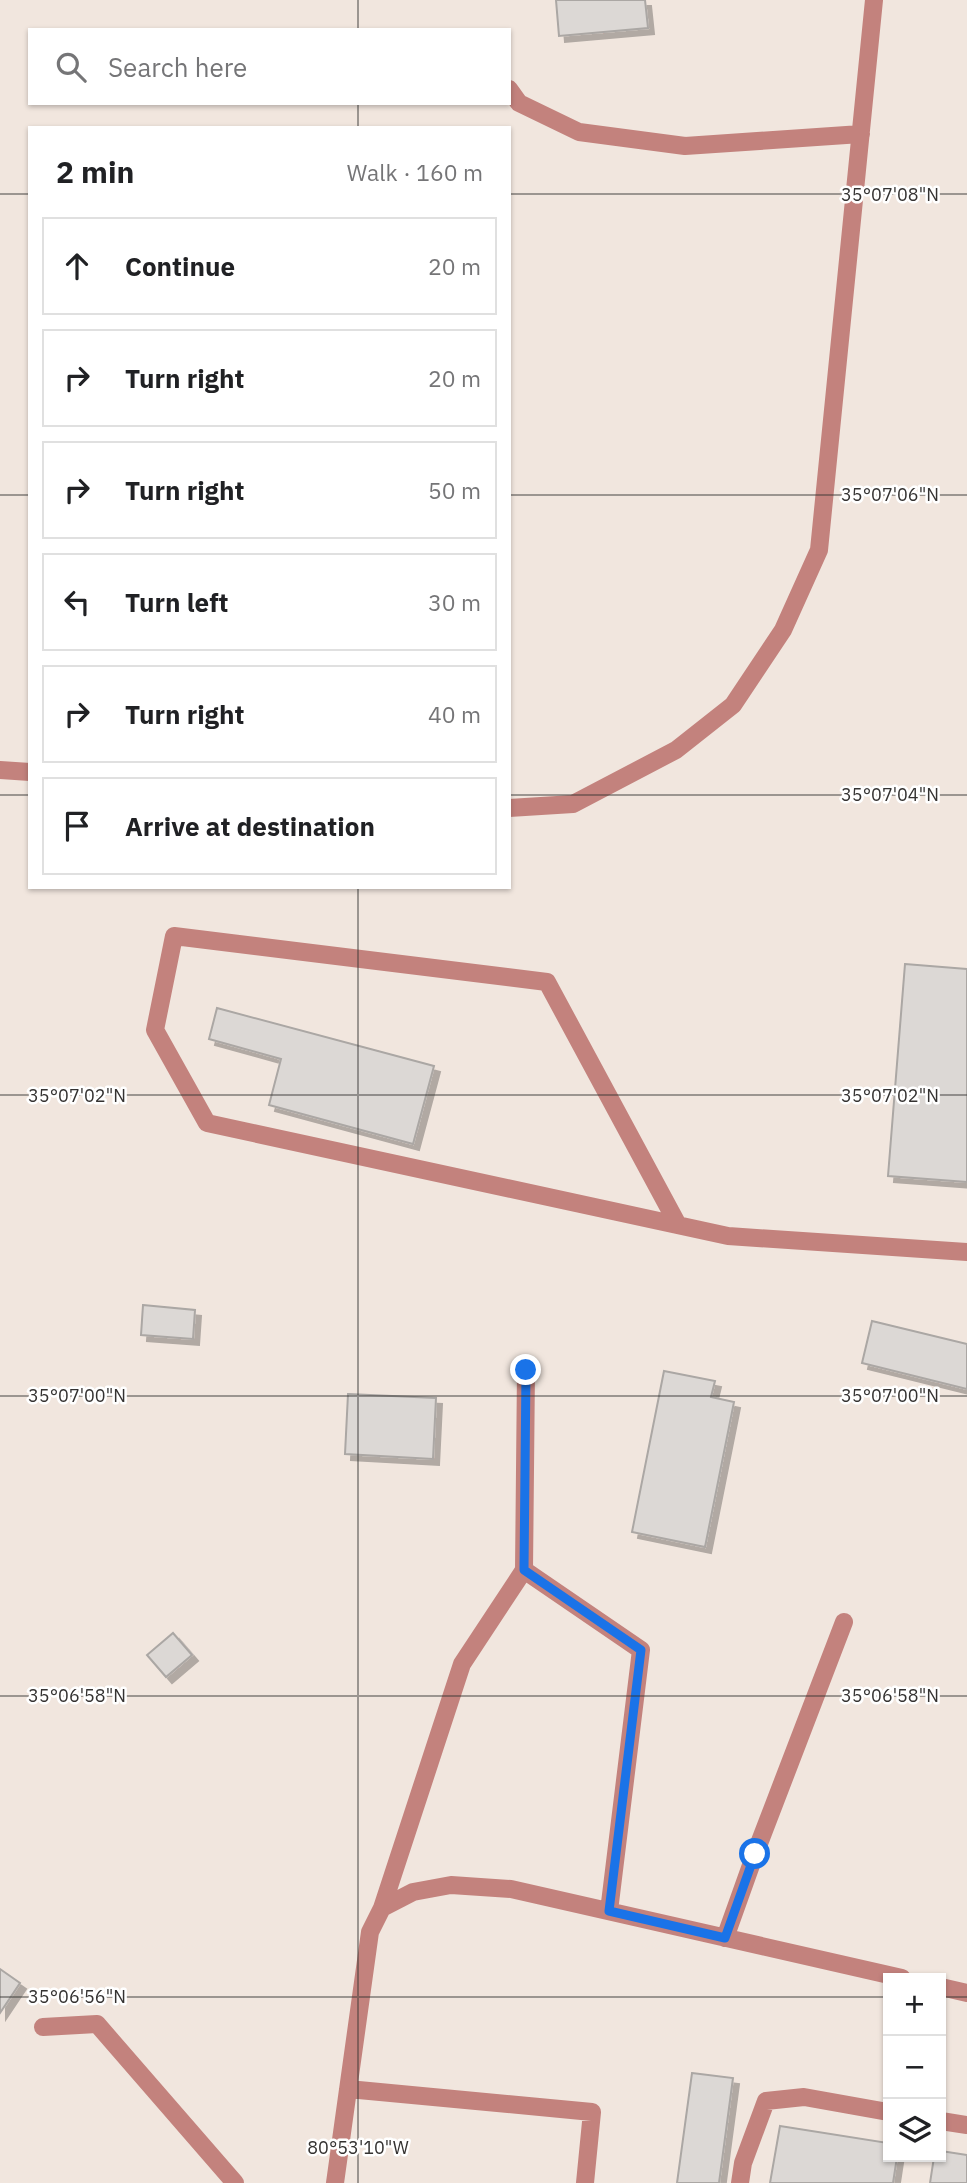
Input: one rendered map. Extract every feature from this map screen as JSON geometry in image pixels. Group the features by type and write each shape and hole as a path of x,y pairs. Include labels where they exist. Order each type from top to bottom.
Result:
{"street":[{"path":"511,808 573,804 676,750 733,705 783,630 820,550 874,0"},
{"path":"511,92 519,103 579,132 685,146 861,134"},
{"path":"0,770 28,772"},
{"path":"678,1225 547,982 174,936 155,1030 207,1123 728,1236 967,1252"},
{"path":"335,2183 370,1932 382,1908 462,1664 524,1570 526,1370"},
{"path":"524,1570 641,1650 609,1911"},
{"path":"725,1938 844,1622"},
{"path":"382,1908 413,1892 451,1885 511,1889 883,1974"},
{"path":"946,1988 967,1993"},
{"path":"43,2026 97,2024 235,2183"},
{"path":"348,2089 592,2112 585,2183"},
{"path":"740,2183 743,2163 766,2101 804,2097 883,2111"},
{"path":"946,2122 967,2125"}],"shaded area":[{"path":"0,0 967,0 967,2183 0,2183"}],"building":[{"path":"556,0 645,0 648,28 559,36"},
{"path":"905,964 967,969 967,1182 888,1176"},
{"path":"217,1008 434,1066 413,1144 269,1105 281,1059 209,1039"},
{"path":"143,1305 195,1310 193,1339 141,1335"},
{"path":"872,1321 967,1344 967,1389 862,1363"},
{"path":"664,1371 715,1381 711,1397 734,1402 705,1547 632,1532"},
{"path":"348,1394 436,1398 433,1459 345,1454"},
{"path":"173,1633 192,1655 166,1677 147,1655"},
{"path":"0,1969 20,1983 0,2013"},
{"path":"692,2073 733,2078 719,2183 677,2183"},
{"path":"780,2126 883,2142 883,2162 896,2162 893,2183 770,2183"},
{"path":"946,2152 967,2155 967,2183 930,2183 933,2162 946,2162"}],"route":[{"path":"526,1370 524,1570 641,1650 609,1911 725,1938 755,1854"}]}
